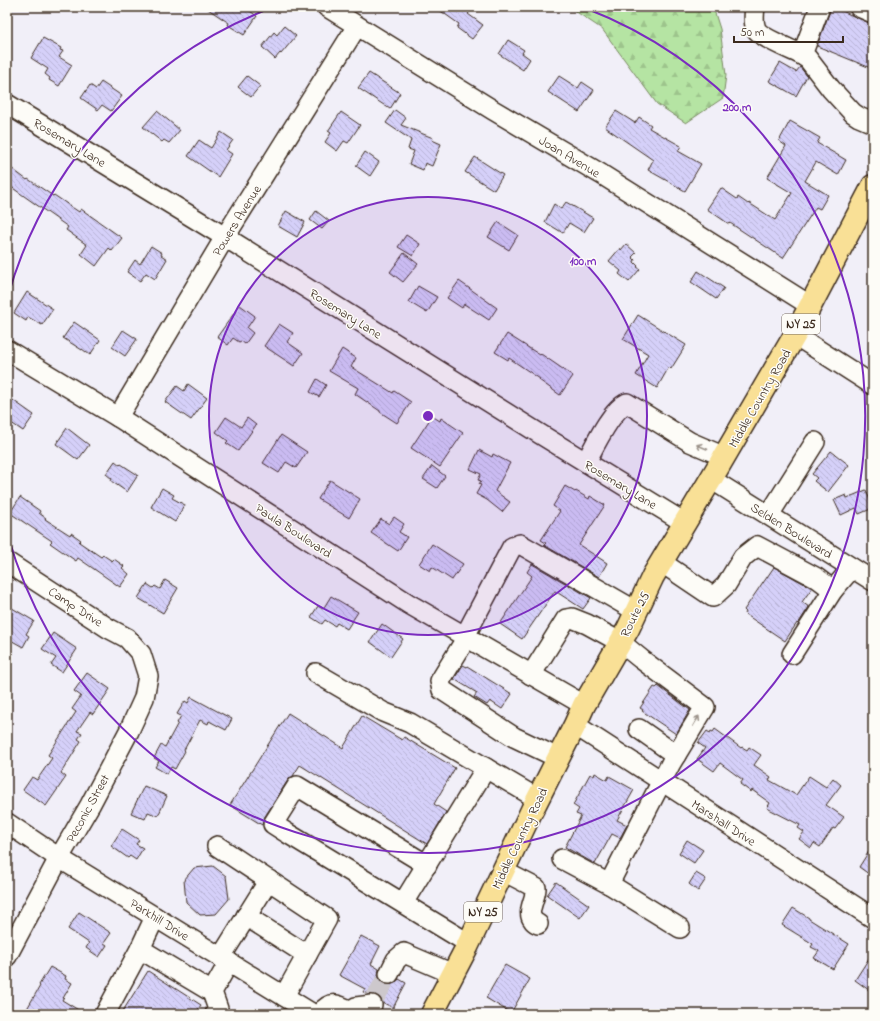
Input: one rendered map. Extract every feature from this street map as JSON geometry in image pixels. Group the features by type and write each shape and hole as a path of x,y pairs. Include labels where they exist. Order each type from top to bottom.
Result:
{"main road":[{"name":"Middle Country Road","path":"685,523 795,335 873,187"},
{"name":"Route 25","path":"584,706 620,642 653,576 685,523"},
{"name":"Middle Country Road","path":"432,1014 584,706"}],"street":[{"name":"Joan Avenue","path":"327,7 493,110 601,174 811,306"},
{"path":"755,7 754,23 756,30 762,35 808,59 831,89 853,113 873,123"},
{"path":"802,55 820,7"},
{"path":"859,7 873,13"},
{"name":"Powers Avenue","path":"118,417 225,237 357,26"},
{"name":"Rosemary Lane","path":"7,104 225,237 685,523"},
{"path":"795,335 873,384"},
{"name":"Paula Boulevard","path":"7,350 118,417 409,604 584,706"},
{"path":"586,462 616,411 627,403 690,442 725,457"},
{"path":"769,515 815,442"},
{"name":"Selden Boulevard","path":"711,479 873,581"},
{"path":"558,758 514,738 442,690 440,681 466,637 512,547 520,544 636,611"},
{"path":"661,562 713,597 726,585 743,557 758,546 817,578 833,590"},
{"name":"Camp Drive","path":"7,562 108,628 127,638 141,654"},
{"path":"792,654 833,590 852,568"},
{"path":"531,675 566,619 572,618 587,624 620,642 705,707 676,755 608,884"},
{"name":"Peconic Street","path":"7,956 59,858 90,805 129,732 144,698 148,676 141,654"},
{"path":"316,673 383,712 410,723 538,799"},
{"name":"Marshall Drive","path":"575,726 873,918"},
{"path":"639,729 676,755"},
{"path":"403,903 486,768"},
{"path":"427,865 297,786 273,824 468,943"},
{"name":"Parkhill Drive","path":"7,823 59,858 313,1014"},
{"path":"217,846 327,919 284,996"},
{"path":"562,859 608,884 680,928"},
{"path":"503,871 536,888 531,915 532,919 538,924"},
{"path":"212,992 225,960 246,916 268,880"},
{"path":"246,916 307,955"},
{"path":"105,1014 140,949 155,917"},
{"path":"140,949 212,992 218,1009 215,1014"},
{"path":"388,974 396,960 404,953 453,974"},
{"path":"320,1014 325,1007 330,1005 337,1005 349,1013 356,1007 375,1009"}],"green space":[{"path":"569,7 713,7 720,29 726,75 723,98 686,123 657,104 602,29"}],"building":[{"path":"205,7 244,7 257,16 244,35 228,25 229,23"},
{"path":"435,7 474,7 468,14 483,25 472,39 457,28 459,24"},
{"path":"831,7 873,24 873,69 817,46"},
{"path":"284,26 296,36 275,59 262,47 274,32 277,35"},
{"path":"43,38 61,48 60,50 63,51 59,57 72,65 59,86 49,80 50,78 45,74 48,69 31,58"},
{"path":"508,40 524,50 522,53 530,59 523,70 499,54"},
{"path":"780,63 796,72 800,67 807,76 796,96 769,81"},
{"path":"369,73 400,93 390,109 358,88"},
{"path":"247,76 260,86 251,97 238,87"},
{"path":"559,76 578,88 582,82 594,90 579,112 548,92"},
{"path":"101,82 122,96 111,111 102,105 98,110 81,98 90,85 96,89"},
{"path":"395,110 406,118 401,125 433,138 432,140 441,144 432,166 425,163 423,170 409,164 414,151 408,149 411,140 386,123"},
{"path":"157,111 180,130 169,143 164,140 162,142 143,127"},
{"path":"616,111 635,123 639,117 651,125 649,128 681,146 678,151 701,164 685,191 648,170 653,160 605,127"},
{"path":"341,112 360,125 348,143 344,141 337,151 325,142 331,133 328,131"},
{"path":"790,121 820,138 817,143 846,160 838,175 816,162 805,181 828,195 820,209 816,207 783,258 707,209 721,188 737,199 738,197 748,204 749,203 775,220 792,193 767,178 786,146 779,141"},
{"path":"221,132 233,140 226,150 232,154 218,177 188,156 199,140 211,148"},
{"path":"365,152 379,162 370,176 356,166"},
{"path":"475,157 503,175 494,190 465,172"},
{"path":"7,165 27,180 28,179 53,196 54,195 79,212 81,209 122,238 112,251 109,248 96,266 81,254 87,245 66,230 68,227 7,184"},
{"path":"566,202 593,218 584,232 569,223 563,233 545,222 554,204 561,209"},
{"path":"286,211 305,222 297,237 278,226"},
{"path":"316,211 329,221 322,229 310,220"},
{"path":"498,222 518,235 509,250 488,237"},
{"path":"406,235 420,244 413,256 398,247"},
{"path":"626,244 636,253 632,257 638,266 637,267 640,269 629,282 619,274 621,271 609,261 620,248 621,250"},
{"path":"151,246 162,253 161,255 167,259 155,279 146,273 140,281 127,272 135,260 140,264"},
{"path":"404,253 418,264 403,282 390,272"},
{"path":"698,271 724,288 716,299 691,282"},
{"path":"459,281 497,308 489,320 464,304 462,308 447,298"},
{"path":"418,286 437,297 427,313 409,302"},
{"path":"27,292 53,309 42,325 28,317 26,321 14,313"},
{"path":"240,305 255,316 247,328 253,333 245,344 233,338 228,345 217,337"},
{"path":"638,315 686,345 671,369 669,367 657,388 636,375 648,354 623,339"},
{"path":"74,322 100,340 90,355 63,338"},
{"path":"279,324 293,333 287,342 303,353 294,366 264,346"},
{"path":"123,330 137,339 125,356 112,347"},
{"path":"507,334 540,355 541,354 573,376 560,395 539,380 540,379 509,358 508,360 495,352"},
{"path":"342,349 356,358 351,367 393,393 394,391 411,402 397,423 355,394 358,388 329,371"},
{"path":"317,379 326,385 319,397 310,392"},
{"path":"188,384 207,398 191,420 165,402 177,386 184,391"},
{"path":"7,396 34,415 23,431 7,420"},
{"path":"432,416 440,421 441,418 463,433 440,467 411,448"},
{"path":"226,417 241,427 247,418 256,425 238,451 226,443 228,441 216,432"},
{"path":"67,428 89,445 78,460 56,444"},
{"path":"281,435 307,452 296,468 286,462 279,473 263,463"},
{"path":"479,450 492,457 493,454 510,463 495,491 510,502 502,512 487,500 476,494 481,485 479,484 481,481 478,480 481,474 470,469"},
{"path":"831,451 849,465 828,492 814,481 817,478 812,474"},
{"path":"115,461 138,475 127,492 111,481 112,479 106,474"},
{"path":"432,466 445,476 437,488 423,479"},
{"path":"330,480 360,499 349,518 318,499"},
{"path":"565,486 589,499 590,496 605,505 579,545 607,563 599,577 544,545 546,543 541,540 560,511 553,506"},
{"path":"162,488 174,495 172,498 185,505 175,522 151,507"},
{"path":"866,490 873,508 859,514 856,508 841,515 834,500 846,495 847,498"},
{"path":"20,497 40,511 39,513 46,518 45,519 70,535 71,533 81,540 79,542 101,557 103,555 112,561 114,559 124,566 122,568 129,574 120,587 78,558 76,561 50,543 52,541 10,513"},
{"path":"394,517 404,524 399,532 407,537 398,551 371,533 381,519 389,524"},
{"path":"432,544 463,564 452,580 432,567 430,571 419,564"},
{"path":"532,564 591,598 583,609 555,591 522,639 500,624 532,576 527,572"},
{"path":"774,567 812,588 802,602 809,607 785,641 745,614 746,612 744,610"},
{"path":"165,580 178,588 163,613 138,598 147,584 153,588 155,586 160,589"},
{"path":"331,596 358,612 347,629 337,623 335,626 325,620 322,624 311,617 318,606 323,609"},
{"path":"7,605 34,621 26,634 29,636 23,647 7,638"},
{"path":"382,624 403,639 391,657 370,642"},
{"path":"53,633 77,649 62,672 51,665 56,658 42,649"},
{"path":"463,665 512,694 502,709 490,701 487,705 474,697 477,693 454,679"},
{"path":"87,673 110,689 93,714 90,712 77,731 82,733 78,739 81,741 61,773 66,777 46,806 23,790 32,777 37,780 52,758 48,755 76,712 72,709 81,696 74,691"},
{"path":"658,686 690,710 676,734 642,711 643,710 640,708 654,687 656,688"},
{"path":"191,697 232,719 226,730 209,721 208,724 200,720 175,769 171,767 167,774 155,767 159,761 154,758 161,745 165,747 181,716 177,714 185,701 188,703"},
{"path":"288,713 343,748 362,716 402,740 404,737 455,768 434,804 446,812 427,844 300,765 293,776 288,780 264,818 262,825 230,805"},
{"path":"715,729 741,748 742,747 747,750 749,747 761,755 754,765 771,777 769,780 796,795 809,776 826,787 833,778 841,785 826,805 844,817 835,829 833,828 820,847 814,843 811,848 799,839 804,832 798,828 800,825 767,808 770,803 752,790 751,792 740,784 743,780 720,763 714,771 697,759 705,748 698,743 707,731 710,733"},
{"path":"595,773 607,780 609,776 634,790 617,820 627,825 620,838 612,834 595,864 565,847 581,816 576,814 579,809 573,805 590,774 594,776"},
{"path":"144,786 167,796 158,816 148,812 145,819 131,813"},
{"path":"122,829 139,840 136,844 143,848 136,860 130,856 128,858 111,846"},
{"path":"687,840 703,850 694,863 679,853"},
{"path":"873,845 873,877 859,867"},
{"path":"213,866 226,876 229,899 216,914 200,915 186,902 184,880 194,868"},
{"path":"696,873 706,879 698,891 689,884"},
{"path":"556,882 589,905 580,918 547,895"},
{"path":"793,908 849,944 833,969 814,958 819,951 811,947 813,944 782,925"},
{"path":"79,912 111,933 104,943 107,945 99,957 86,948 89,943 68,929"},
{"path":"361,936 380,946 371,964 379,969 378,975 380,980 384,984 389,985 395,983 399,979 406,983 393,1008 382,1002 377,995 363,992 365,989 339,975"},
{"path":"873,952 873,993 855,980"},
{"path":"505,965 530,979 511,1013 486,998"},
{"path":"50,967 66,976 65,979 72,983 62,1000 85,1014 24,1014"},
{"path":"148,971 201,1005 195,1014 121,1014"}],"tunnel":[{"path":"375,998 389,974"}]}
